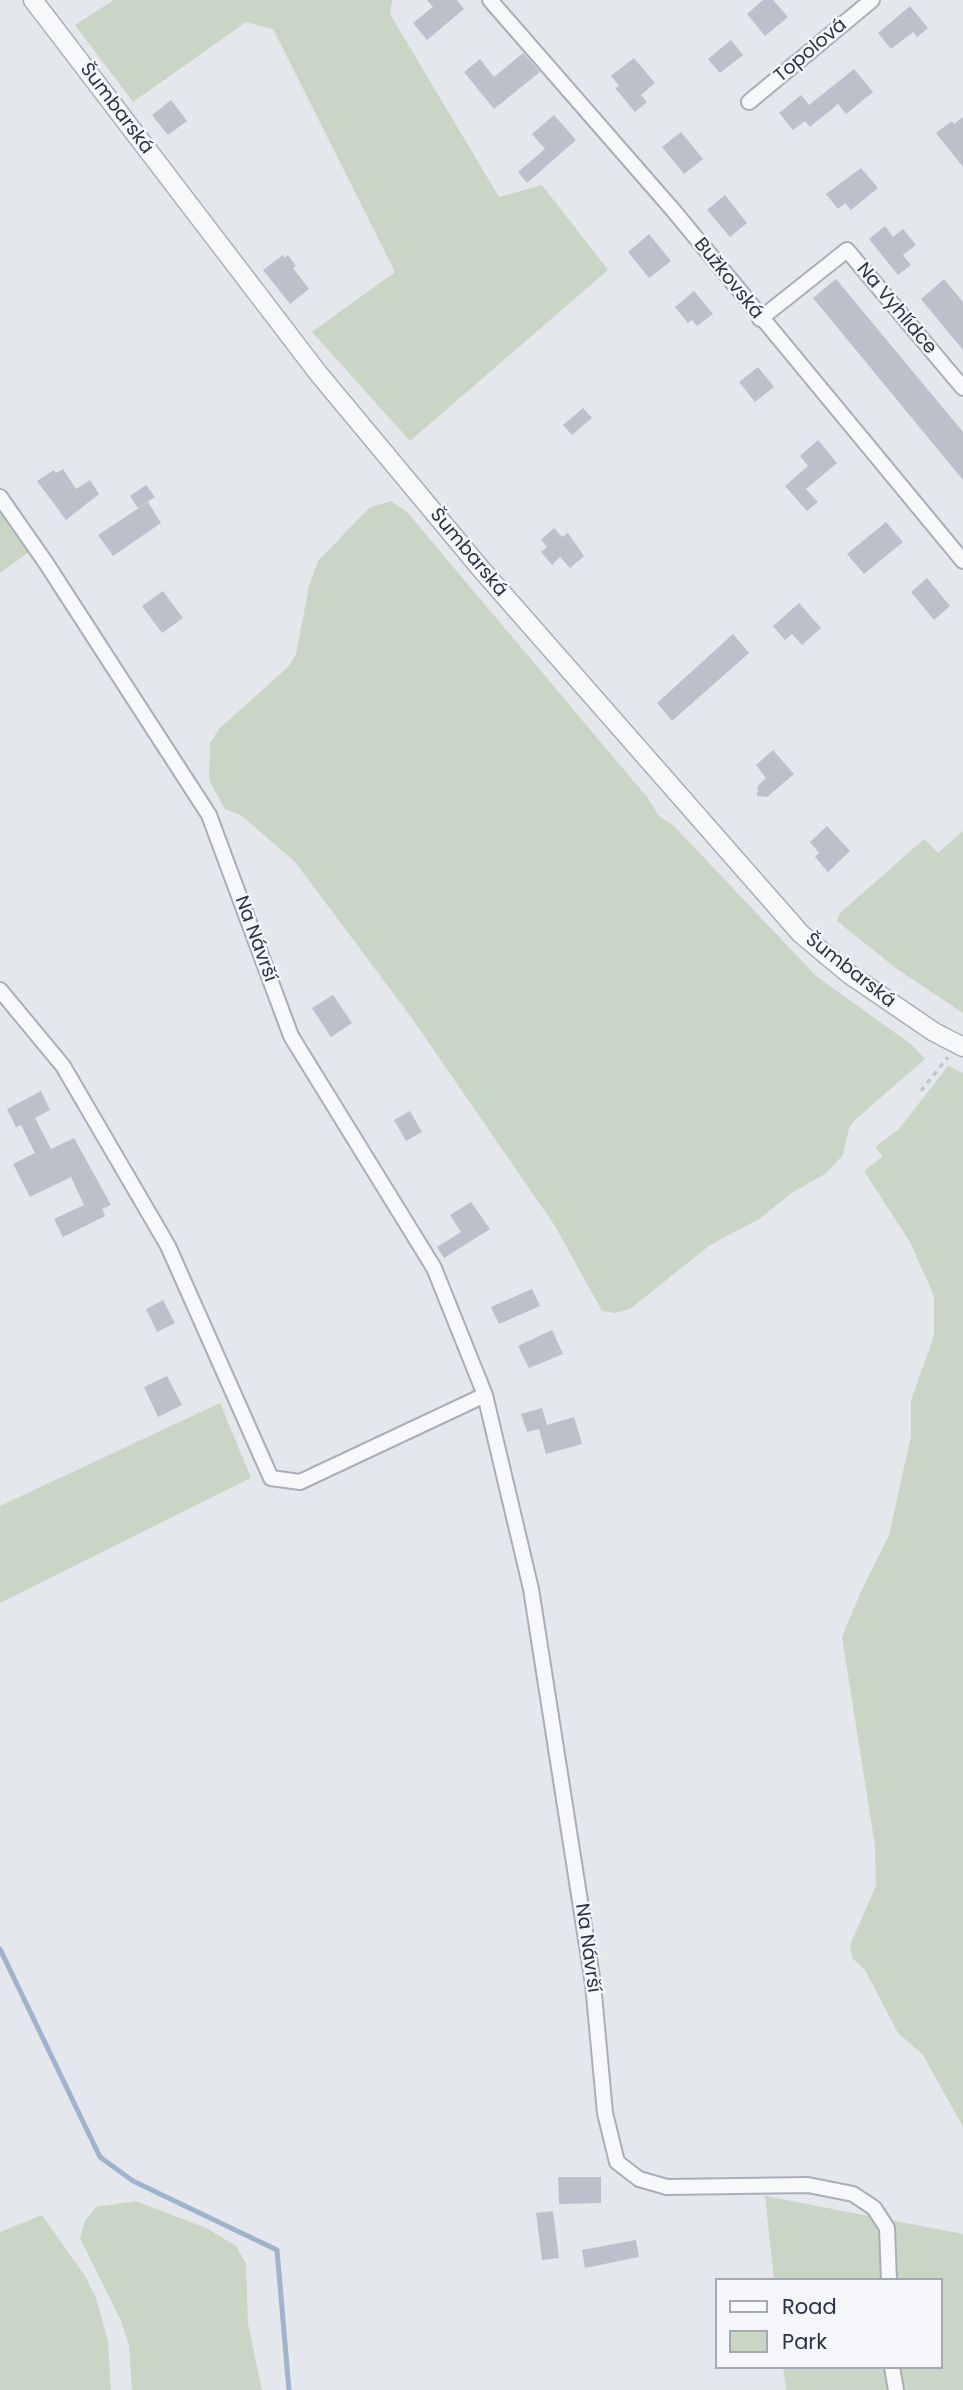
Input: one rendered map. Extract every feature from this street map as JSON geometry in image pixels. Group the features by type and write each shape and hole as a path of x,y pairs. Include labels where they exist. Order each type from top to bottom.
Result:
{"street":[{"name":"Šumbarská","path":"33,0 327,384 481,569 801,933 849,974 934,1032 960,1045"},
{"name":"Bužkovská","path":"490,0 673,210 760,319 963,561"},
{"name":"Topolová","path":"749,102 873,0"},
{"name":"Na Vyhlídce","path":"760,319 830,260 847,250 963,388"},
{"name":"Na Návrší","path":"0,497 46,563 209,815 291,1036 435,1268 485,1395 531,1589 575,1856 593,1984 605,2113 614,2154 629,2173 667,2187 808,2185 853,2194 880,2214 887,2228 889,2278"},
{"path":"0,990 63,1066 168,1245 271,1478 300,1482 485,1395"},
{"path":"892,2369 896,2390"}],"path":[{"path":"921,1091 960,1045"}],"green space":[{"path":"114,0 392,0 390,14 499,197 542,185 608,270 410,441 312,332 395,272 273,29 246,22 133,102 75,25"},
{"path":"391,501 407,512 647,797 659,816 673,825 816,976 912,1045 925,1059 856,1119 849,1128 843,1155 825,1174 793,1192 759,1219 710,1245 630,1309 615,1313 602,1311 555,1226 411,1017 295,862 242,816 225,809 209,780 210,743 219,729 289,666 296,654 309,586 318,561 369,508"},
{"path":"0,502 32,550 0,573"},
{"path":"963,831 963,1013 897,969 837,921 840,913 924,839 938,853"},
{"path":"948,1066 963,1073 963,2127 923,2055 898,2033 865,1970 852,1958 850,1945 876,1886 875,1846 842,1637 889,1535 911,1436 911,1400 934,1336 934,1296 910,1242 864,1171 883,1156 875,1147 899,1129"},
{"path":"220,1403 251,1478 0,1603 0,1506"},
{"path":"765,2196 963,2234 963,2390 786,2390 783,2369 942,2369 942,2278 774,2278"},
{"path":"136,2201 206,2228 236,2246 246,2264 248,2324 262,2390 132,2390 129,2345 121,2321 80,2238 85,2221 96,2207"},
{"path":"42,2215 85,2276 96,2298 108,2341 111,2390 0,2390 0,2232"}],"building":[{"path":"427,0 457,0 464,9 427,40 413,23 433,7"},
{"path":"763,0 773,0 788,17 765,36 747,14"},
{"path":"910,6 928,28 917,37 913,32 891,49 878,33"},
{"path":"731,40 743,55 720,73 708,59"},
{"path":"523,53 540,72 494,109 464,72 480,59 494,77"},
{"path":"634,58 655,83 641,95 647,102 635,112 615,88 619,86 611,76"},
{"path":"854,69 873,92 846,114 838,104 810,127 805,121 793,130 779,113 801,95 809,105"},
{"path":"171,100 187,121 168,135 152,115"},
{"path":"554,115 576,140 527,183 518,172 545,149 532,134"},
{"path":"963,117 963,167 936,133 952,121 954,124"},
{"path":"681,132 703,159 684,174 662,147"},
{"path":"861,168 878,188 851,210 845,203 838,209 826,194"},
{"path":"725,195 747,223 730,237 707,210"},
{"path":"885,226 893,237 903,229 916,245 903,255 911,265 898,275 869,239"},
{"path":"649,234 671,261 649,278 628,252"},
{"path":"283,255 284,258 288,255 296,266 293,268 309,289 290,304 263,270"},
{"path":"836,279 963,432 963,480 813,298"},
{"path":"944,279 963,302 963,350 921,299"},
{"path":"694,291 713,314 697,326 692,320 688,323 675,307"},
{"path":"758,367 774,387 755,402 739,382"},
{"path":"583,408 592,418 572,435 563,425"},
{"path":"818,440 837,463 806,489 818,502 807,511 785,486 808,466 800,456"},
{"path":"63,469 76,489 90,480 99,494 66,520 37,481 54,470 56,473"},
{"path":"146,485 155,497 138,508 130,496"},
{"path":"148,502 161,523 113,556 98,535"},
{"path":"886,522 903,542 864,574 847,554"},
{"path":"554,528 562,537 568,533 584,556 570,568 560,557 552,565 541,552 547,547 541,540"},
{"path":"927,578 950,606 934,620 911,592"},
{"path":"163,591 183,618 162,633 142,606"},
{"path":"799,603 821,628 802,645 792,634 785,640 773,626"},
{"path":"733,634 749,653 672,721 657,703"},
{"path":"773,750 794,774 767,797 757,796 758,786 766,778 756,765"},
{"path":"827,826 850,851 828,872 815,857 819,853 810,842"},
{"path":"333,995 352,1023 331,1037 312,1008"},
{"path":"41,1091 50,1110 35,1118 51,1149 74,1138 111,1205 102,1209 105,1216 63,1237 54,1219 84,1205 71,1177 30,1197 13,1164 35,1153 21,1125 16,1127 7,1109"},
{"path":"410,1111 422,1132 406,1141 394,1120"},
{"path":"471,1202 490,1229 444,1258 437,1247 461,1232 450,1215"},
{"path":"532,1289 540,1306 499,1324 491,1307"},
{"path":"163,1300 175,1323 157,1332 146,1309"},
{"path":"552,1330 563,1354 529,1368 518,1346"},
{"path":"167,1376 182,1405 158,1417 144,1387"},
{"path":"542,1408 547,1425 574,1417 582,1444 546,1454 539,1429 527,1432 521,1414"},
{"path":"558,2177 601,2177 601,2203 559,2204"},
{"path":"553,2211 559,2258 542,2260 536,2213"},
{"path":"636,2240 639,2257 585,2268 582,2250"}],"waterway":[{"path":"0,1949 100,2157 133,2181 277,2250 289,2390"}]}
